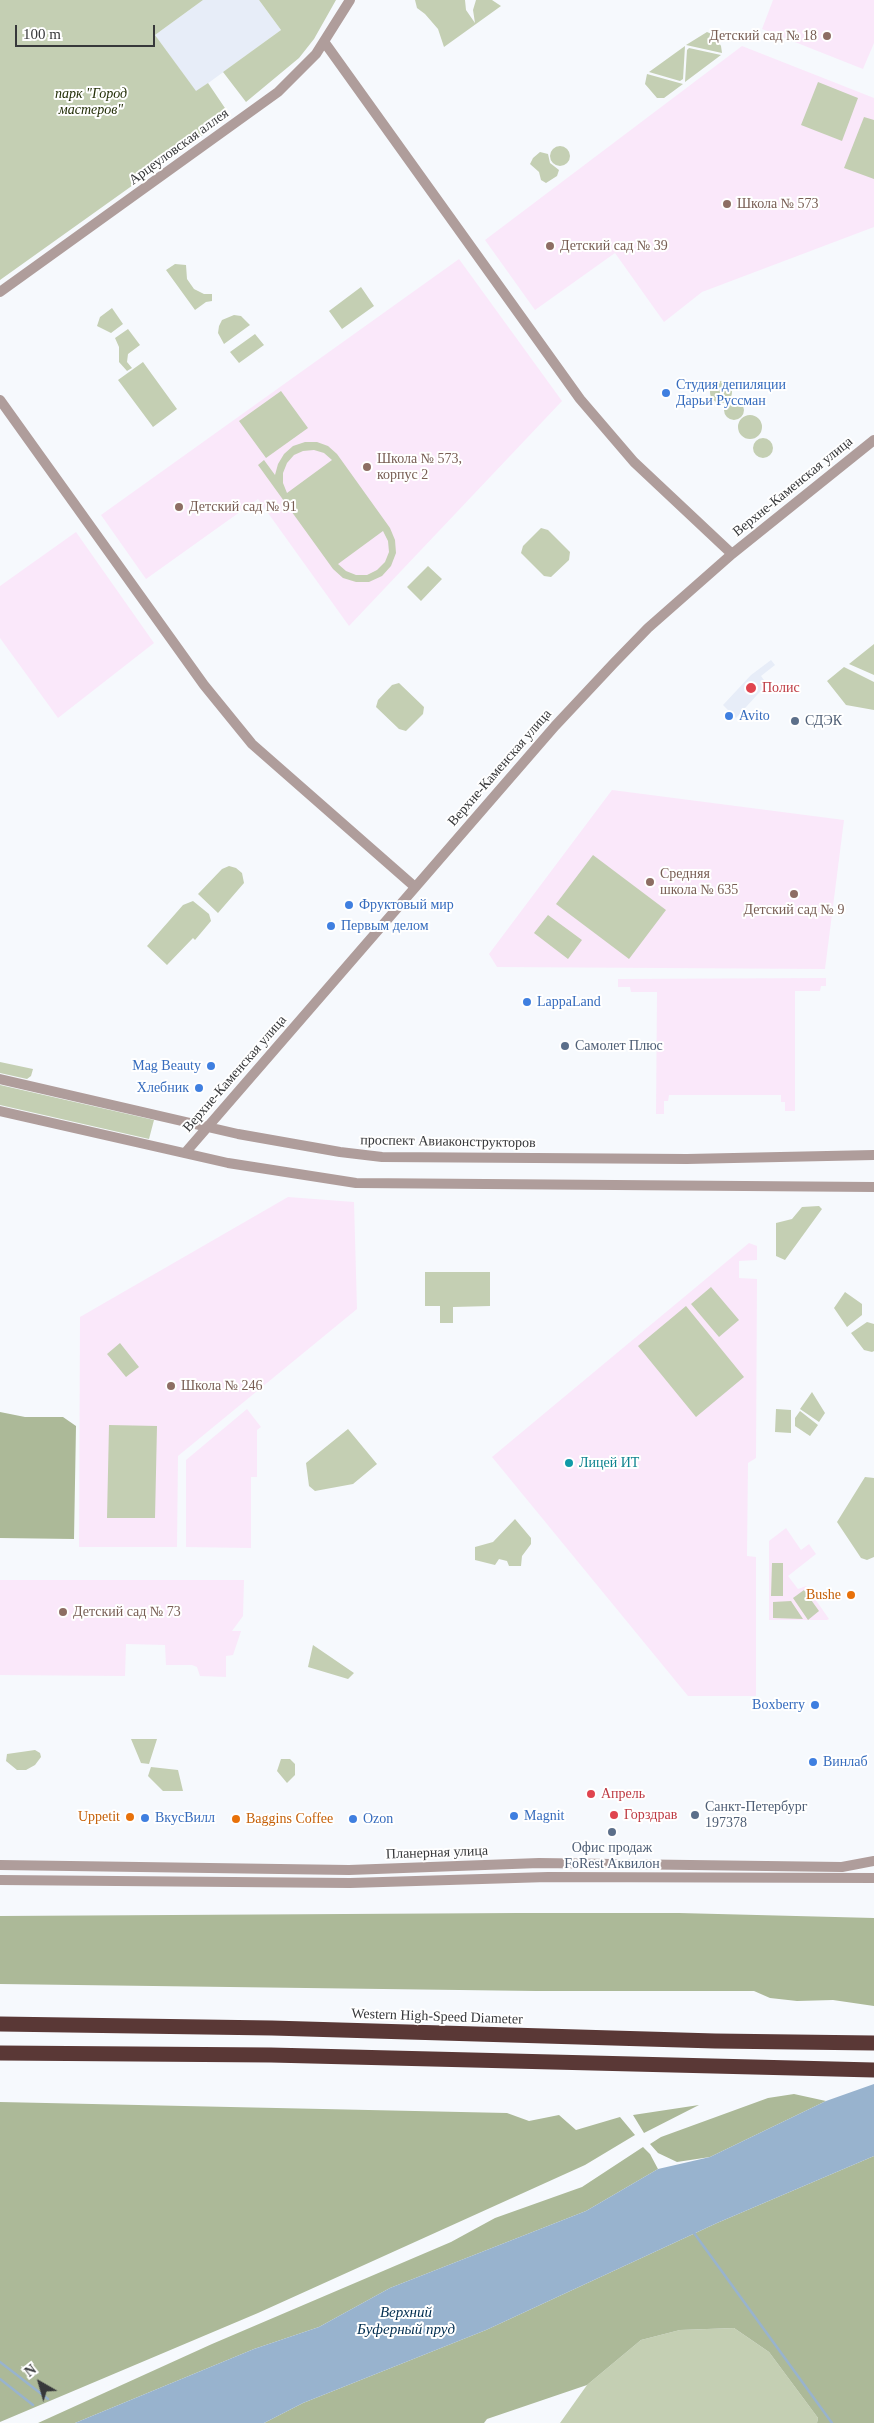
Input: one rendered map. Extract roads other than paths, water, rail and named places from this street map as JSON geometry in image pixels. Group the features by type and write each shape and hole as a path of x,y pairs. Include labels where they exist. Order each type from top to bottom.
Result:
{"highway":[{"name":"Western High-Speed Diameter","path":"0,2024 272,2028 715,2041 874,2043"},
{"path":"0,2053 271,2056 874,2070"}],"street":[{"name":"Арцеуловская аллея","path":"0,292 278,92 298,74 325,43 350,0"},
{"path":"325,43 580,399 634,462 732,554"},
{"path":"0,400 228,716 261,753 415,887"},
{"name":"Верхне-Каменская улица","path":"185,1153 594,684 648,628 732,554 874,440"},
{"name":"проспект Авиаконструкторов","path":"0,1079 253,1137 382,1157 687,1159 874,1155"},
{"path":"0,1111 228,1164 290,1174 385,1185 874,1187"},
{"name":"Планерная улица","path":"0,1865 349,1870 544,1863 842,1867 874,1861"},
{"name":"Планерная улица","path":"0,1880 350,1883 548,1877 874,1878"}],"water":[{"name":"Верхний Буферный пруд","path":"874,2084 874,2156 717,2223 486,2330 303,2403 264,2423 75,2423 254,2349 319,2327 390,2288 586,2211 658,2169 710,2157 826,2101"}],"waterway":[{"path":"694,2233 832,2423"},
{"path":"0,2362 48,2399"},
{"path":"0,2379 33,2405"}],"place":[{"name":"Детский сад № 18","path":"827,36"},
{"name":"Школа № 573","path":"727,204"},
{"name":"Детский сад № 39","path":"550,246"},
{"name":"Студия депиляции Дарьи Руссман","path":"666,393"},
{"name":"Школа № 573, корпус 2","path":"367,467"},
{"name":"Детский сад № 91","path":"179,507"},
{"name":"Полис","path":"751,688"},
{"name":"Avito","path":"729,716"},
{"name":"СДЭК","path":"795,721"},
{"name":"Средняя школа № 635","path":"650,882"},
{"name":"Детский сад № 9","path":"794,894"},
{"name":"Фруктовый мир","path":"349,905"},
{"name":"Первым делом","path":"331,926"},
{"name":"LappaLand","path":"527,1002"},
{"name":"Самолет Плюс","path":"565,1046"},
{"name":"Mag Beauty","path":"211,1066"},
{"name":"Хлебник","path":"199,1088"},
{"name":"Школа № 246","path":"171,1386"},
{"name":"Лицей ИТ","path":"569,1463"},
{"name":"Bushe","path":"851,1595"},
{"name":"Детский сад № 73","path":"63,1612"},
{"name":"Boxberry","path":"815,1705"},
{"name":"Винлаб","path":"813,1762"},
{"name":"Апрель","path":"591,1794"},
{"name":"Горздрав","path":"614,1815"},
{"name":"Санкт-Петербург 197378","path":"695,1815"},
{"name":"Magnit","path":"514,1816"},
{"name":"Uppetit","path":"130,1817"},
{"name":"ВкусВилл","path":"145,1818"},
{"name":"Baggins Coffee","path":"236,1819"},
{"name":"Ozon","path":"353,1819"},
{"name":"Офис продаж FoRest Аквилон","path":"612,1832"}],"park label":[{"name":"парк \"Город мастеров\"","path":"91,102"}]}
